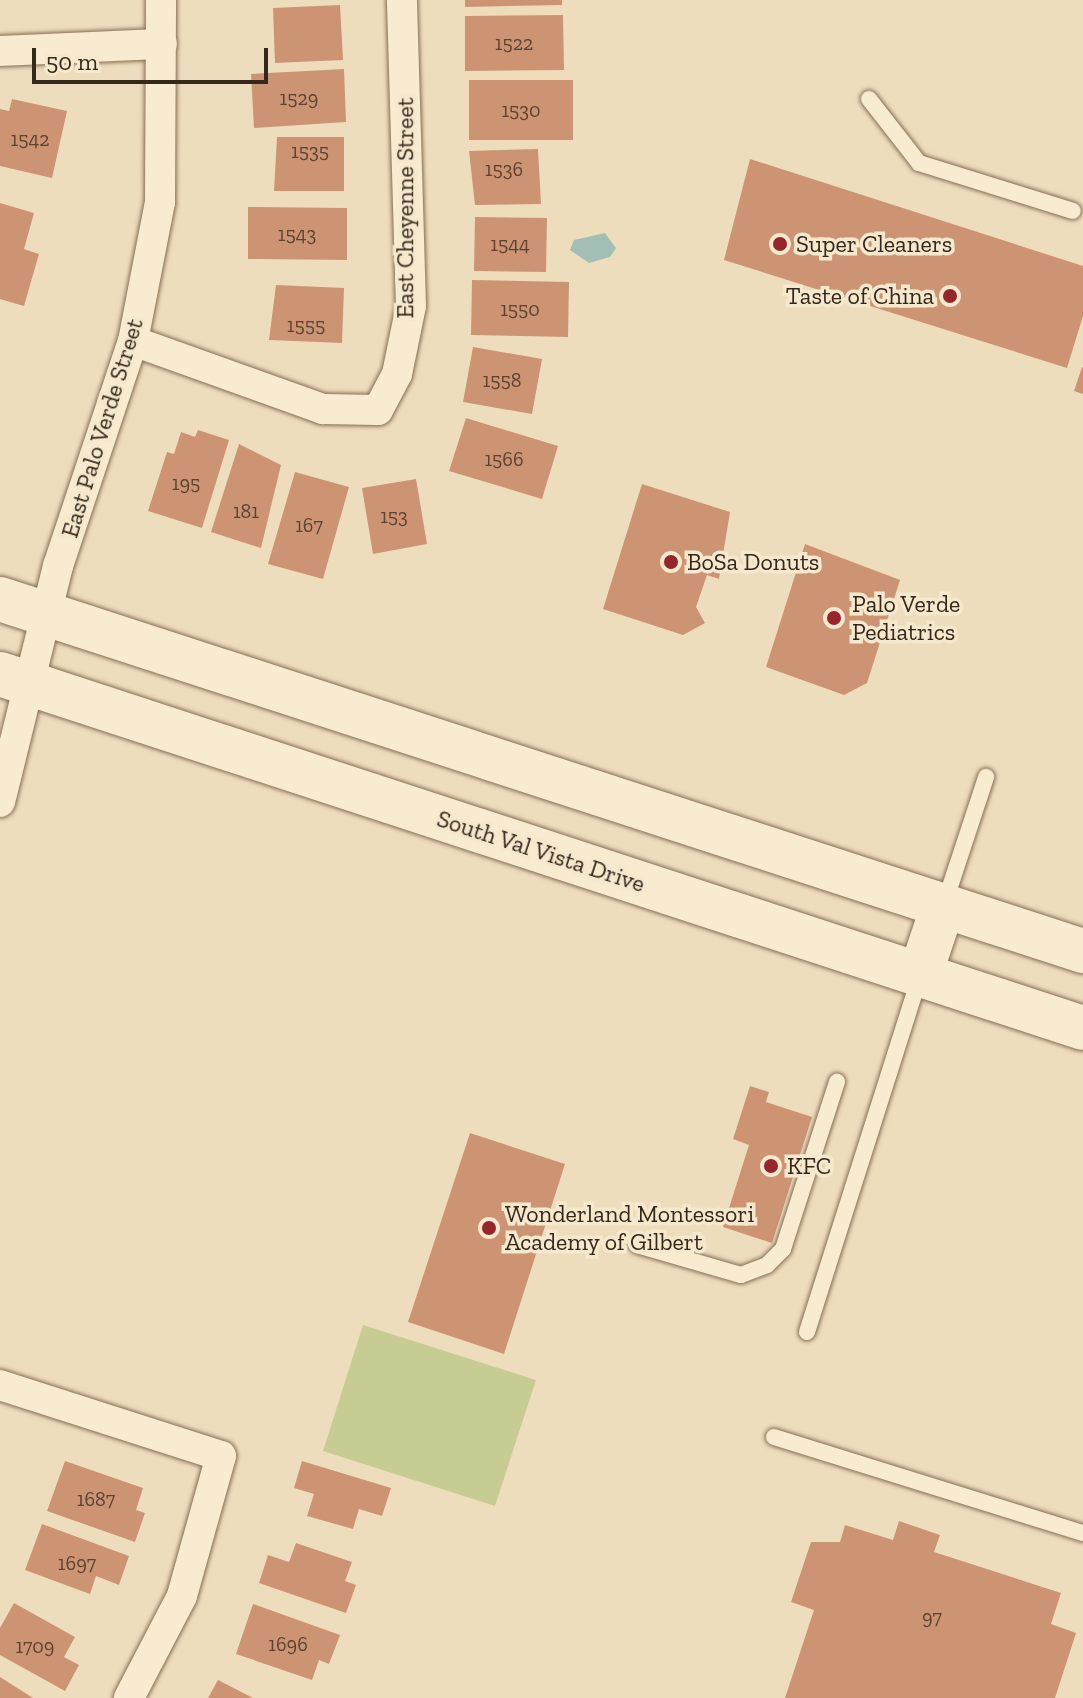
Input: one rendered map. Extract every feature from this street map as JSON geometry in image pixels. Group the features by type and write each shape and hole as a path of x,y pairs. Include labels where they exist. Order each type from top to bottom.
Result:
{"main road":[{"path":"0,599 1083,951"},
{"name":"South Val Vista Drive","path":"15,679 1083,1028"},
{"path":"920,975 943,906"}],"street":[{"name":"East Palo Verde Street","path":"0,802 15,679 47,614 133,341 160,202 161,0"},
{"name":"East Cheyenne Street","path":"133,341 323,409 378,410 397,374 411,306 402,0"},
{"path":"0,51 162,44"},
{"path":"0,1385 221,1456 182,1596 129,1698"}],"lane":[{"path":"869,99 919,163 1073,211"},
{"path":"943,906 986,777"},
{"path":"807,1332 920,975"},
{"path":"637,1245 741,1275 767,1265 783,1249 837,1082"},
{"path":"774,1437 1083,1533"}],"green space":[{"path":"363,1325 536,1380 495,1506 323,1451"}],"water":[{"path":"605,233 616,248 610,257 589,263 570,250 574,240"}],"building":[{"path":"465,0 562,0 562,5 465,7"},
{"path":"340,5 343,60 275,63 273,8"},
{"path":"563,15 564,70 465,71 465,16"},
{"path":"344,69 346,122 254,128 251,74"},
{"path":"469,80 573,80 573,140 469,140"},
{"path":"12,99 67,111 52,178 0,166 0,109 9,111"},
{"path":"277,137 344,137 344,191 274,191"},
{"path":"538,149 541,204 475,205 469,151"},
{"path":"750,159 1083,266 1083,316 1067,368 724,260"},
{"path":"0,203 34,213 24,249 39,254 24,306 0,299"},
{"path":"248,207 347,208 347,260 248,259"},
{"path":"475,217 547,218 546,272 474,271"},
{"path":"472,280 569,282 568,337 471,335"},
{"path":"276,285 344,288 342,343 269,340"},
{"path":"473,347 542,359 532,414 463,402"},
{"path":"1083,367 1083,394 1074,391"},
{"path":"466,418 558,446 542,499 449,471"},
{"path":"198,430 229,440 202,528 148,511 167,452 174,454 181,432 195,437"},
{"path":"239,444 281,465 261,548 211,532"},
{"path":"295,472 349,487 323,579 268,564"},
{"path":"416,479 427,544 373,554 362,488"},
{"name":"BoSa Donuts","path":"642,484 730,512 719,579 707,575 696,607 705,623 683,635 603,609"},
{"name":"Palo Verde Pediatrics","path":"805,544 900,580 867,683 844,695 766,667"},
{"name":"KFC","path":"750,1086 769,1092 766,1102 812,1117 772,1243 723,1227 749,1145 733,1139"},
{"path":"470,1133 565,1164 504,1354 408,1322"},
{"path":"65,1461 143,1488 136,1510 145,1513 135,1542 47,1511"},
{"path":"302,1461 391,1488 382,1516 359,1509 353,1529 307,1516 314,1494 294,1488"},
{"path":"899,1521 940,1535 934,1552 1061,1593 1051,1624 1076,1633 1055,1698 785,1698 814,1610 791,1602 811,1542 840,1542 845,1525 893,1540"},
{"path":"42,1524 129,1556 119,1585 96,1576 90,1594 25,1570"},
{"path":"296,1543 352,1562 345,1581 356,1585 346,1613 259,1583 268,1555 289,1562"},
{"path":"14,1603 75,1637 64,1657 79,1665 65,1691 0,1655 0,1628"},
{"path":"253,1604 340,1635 329,1664 319,1660 312,1680 236,1654"},
{"path":"0,1677 33,1698 0,1698"},
{"path":"218,1680 253,1698 208,1698"}],"place":[{"name":"Super Cleaners","path":"780,244"},
{"name":"Taste of China","path":"950,296"},
{"name":"BoSa Donuts","path":"671,562"},
{"name":"Palo Verde Pediatrics","path":"834,618"},
{"name":"KFC","path":"771,1166"},
{"name":"Wonderland Montessori Academy of Gilbert","path":"489,1228"}]}
